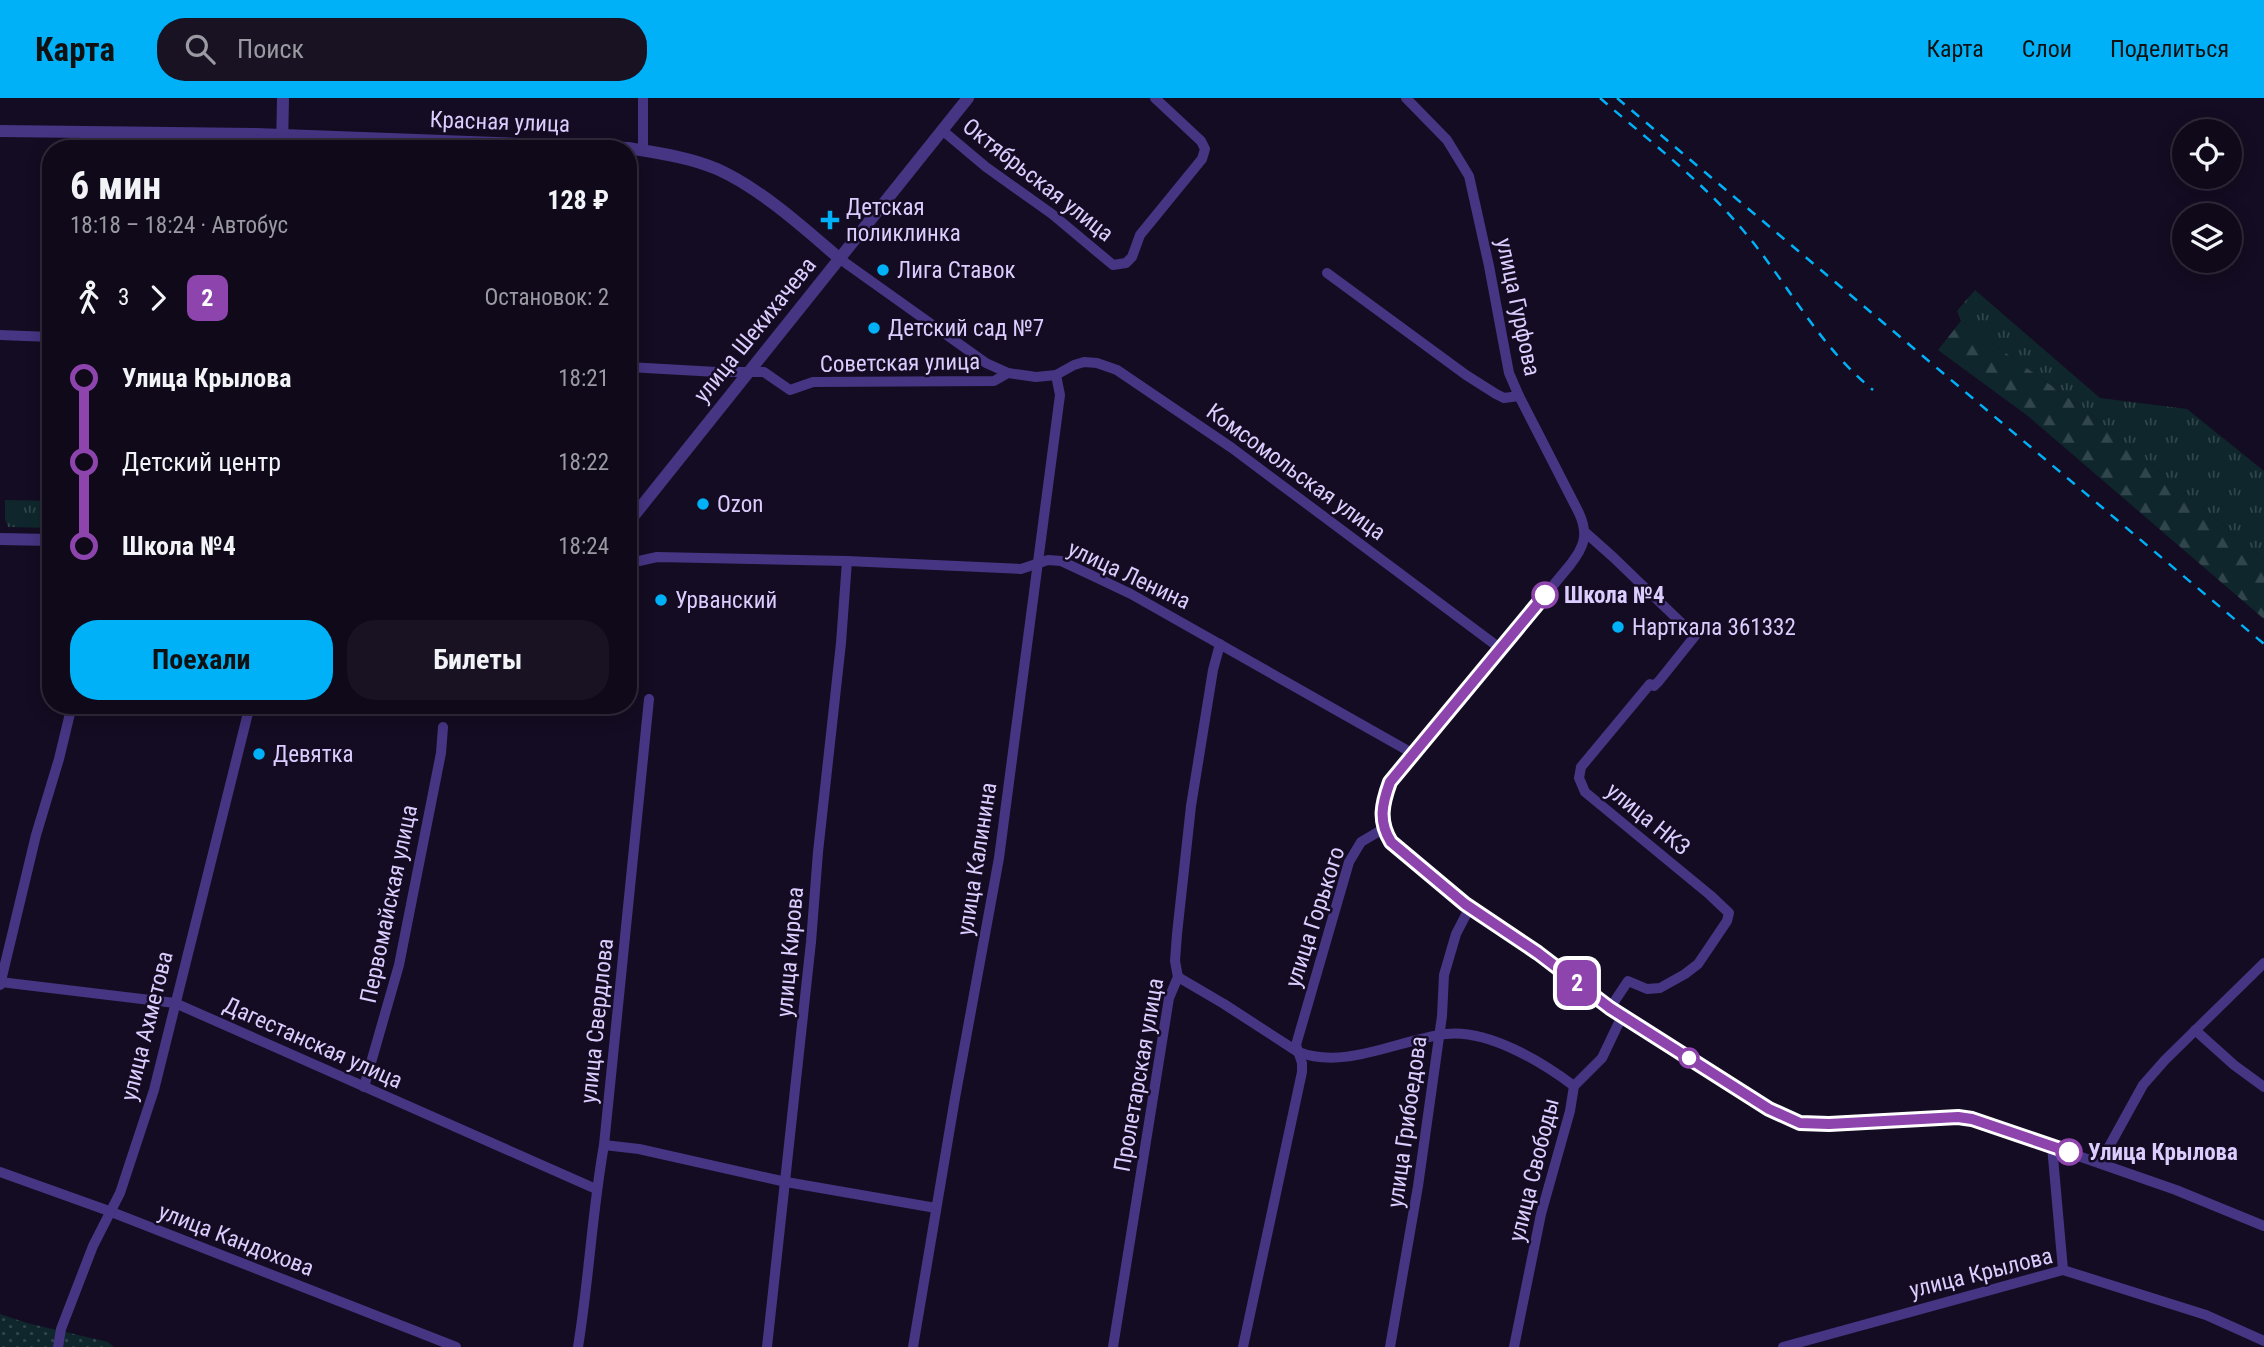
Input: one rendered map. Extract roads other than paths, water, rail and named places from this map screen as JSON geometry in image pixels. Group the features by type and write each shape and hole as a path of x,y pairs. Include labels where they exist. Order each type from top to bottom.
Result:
{"street":[{"path":"283,98 283,140"},
{"path":"643,98 643,150"},
{"name":"улица Шекихачева","path":"637,512 968,98"},
{"name":"Октябрьская улица","path":"942,130 986,167 1052,214 1113,265 1120,266 1132,257 1140,235 1202,159 1205,149 1201,141 1155,98"},
{"name":"улица Гурфова","path":"1406,98 1447,140 1469,176 1489,266 1506,363 1519,396 1579,513 1586,533"},
{"name":"Красная улица","path":"0,131 283,134 431,140"},
{"name":"Красная улица","path":"637,149 670,155 718,169 765,199 840,259 986,363 1008,373 1036,377 1056,375"},
{"path":"1327,273 1476,382 1504,398 1519,396"},
{"path":"0,335 42,337"},
{"name":"Комсомольская улица","path":"1056,375 1084,362 1118,370 1232,448 1501,649"},
{"name":"Советская улица","path":"637,367 764,372 790,390 813,382 993,381 1008,373"},
{"name":"улица Калинина","path":"914,1347 936,1208 999,858 1060,395 1056,375"},
{"path":"1586,533 1580,552 1390,782 1382,805 1383,829 1401,853 1470,907 1538,953 1610,1008 1791,1121 1829,1124 1958,1117 1987,1123 2176,1190 2264,1226"},
{"name":"улица НКЗ","path":"1586,533 1695,636 1659,681 1654,685 1650,684 1581,767 1581,786 1729,913 1727,922 1698,964 1660,988 1647,989 1628,981 1610,1008"},
{"path":"0,539 42,540"},
{"name":"улица Ленина","path":"637,562 657,557 847,561 1021,569 1038,563 1061,561 1220,644 1412,753"},
{"name":"улица Кирова","path":"767,1347 841,643 847,561"},
{"name":"Пролетарская улица","path":"1113,1347 1169,998 1178,977 1175,961 1177,934 1191,806 1213,670 1220,644"},
{"name":"улица Свердлова","path":"579,1347 596,1189 604,1144 649,699"},
{"path":"0,983 36,835 60,760 70,714"},
{"name":"улица Ахметова","path":"58,1347 61,1329 93,1245 120,1193 153,1090 248,714"},
{"name":"Первомайская улица","path":"364,1087 399,965 441,753 443,727"},
{"name":"улица Горького","path":"1243,1347 1302,1073 1296,1045 1309,994 1349,862 1361,842 1383,829"},
{"name":"улица Грибоедова","path":"1391,1347 1418,1186 1439,1035 1444,975 1456,934 1470,907"},
{"path":"2100,1163 2143,1085 2264,963"},
{"path":"1178,977 1298,1052 1324,1058 1346,1057 1439,1035 1456,1034 1493,1041 1529,1056 1574,1086"},
{"name":"Дагестанская улица","path":"0,983 175,1003 596,1189"},
{"name":"улица Свободы","path":"1514,1347 1541,1214 1570,1111 1574,1086 1602,1058 1622,1016"},
{"path":"2195,1030 2234,1065 2264,1087"},
{"path":"604,1144 639,1149 786,1182 936,1208"},
{"path":"2052,1146 2063,1270"},
{"name":"улица Кандохова","path":"0,1172 109,1211 456,1347"},
{"name":"улица Крылова","path":"1783,1347 2063,1270 2206,1315 2264,1341"}],"railway":[{"path":"1600,98 1674,161 1726,211 1759,250 1835,353 1873,390"},
{"path":"1617,98 2264,644"}],"place":[{"name":"Детская поликлинка","path":"830,220"},
{"name":"Лига Ставок","path":"883,270"},
{"name":"Детский сад №7","path":"874,328"},
{"name":"Ozon","path":"703,504"},
{"name":"Школа №4","path":"1545,595"},
{"name":"Урванский","path":"661,600"},
{"name":"Нарткала 361332","path":"1618,627"},
{"name":"Девятка","path":"259,754"},
{"name":"Улица Крылова","path":"2069,1152"}]}
